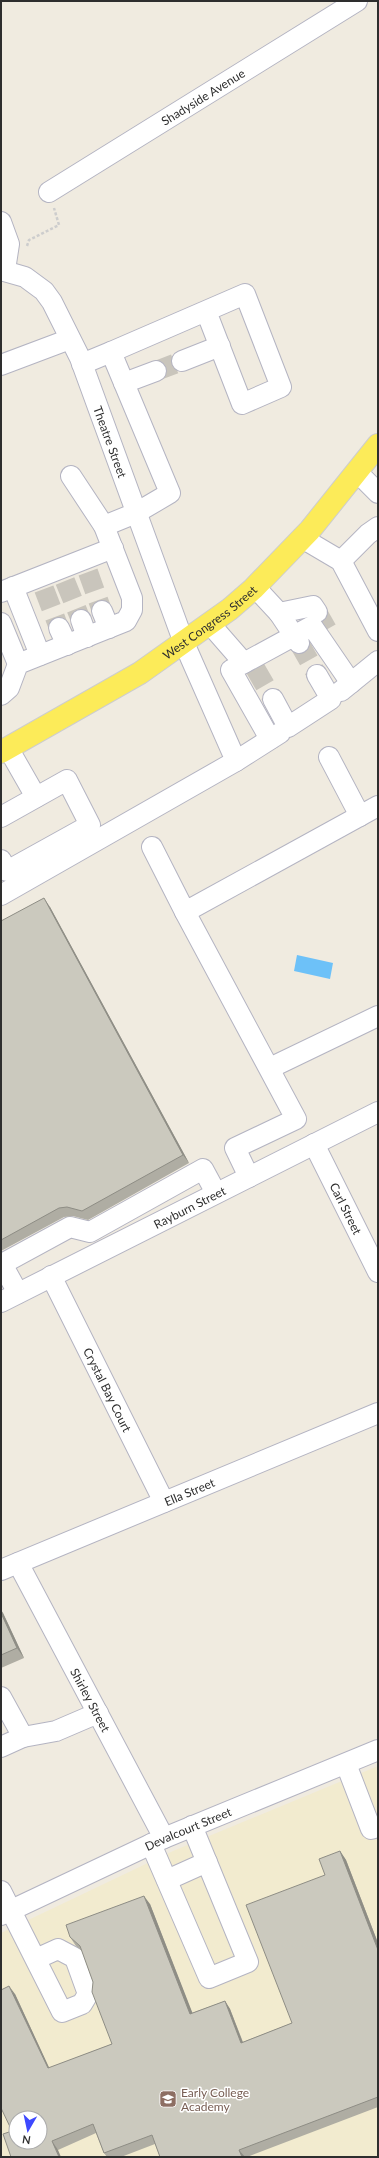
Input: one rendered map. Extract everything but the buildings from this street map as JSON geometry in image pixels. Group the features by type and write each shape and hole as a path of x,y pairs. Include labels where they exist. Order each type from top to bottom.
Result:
{"main road":[{"name":"West Congress Street","path":"4,746 140,673 210,624 254,586 302,538 378,445"}],"street":[{"name":"Shadyside Avenue","path":"49,192 357,1"},
{"path":"1,222 9,244 7,271"},
{"name":"Theatre Street","path":"7,271 35,283 44,291 52,302 82,364 184,643 236,761"},
{"path":"82,364 245,294 281,387 242,404 206,311"},
{"path":"1,365 70,339"},
{"path":"182,361 220,346"},
{"path":"104,526 136,513 170,493 112,352"},
{"path":"124,383 156,371"},
{"path":"357,472 378,493"},
{"path":"18,664 40,655 63,636 106,619 126,621 132,610 132,598 104,526 70,476"},
{"path":"341,561 368,534 378,527"},
{"path":"302,538 341,561 378,631"},
{"path":"40,655 7,590 41,583 86,566 113,548"},
{"path":"254,586 279,613 297,639"},
{"path":"279,613 313,606 317,612"},
{"path":"1,623 18,664 9,688 1,695"},
{"path":"210,624 250,663"},
{"path":"270,739 231,670 250,663 297,639 312,626 351,683"},
{"path":"329,633 333,640 331,654"},
{"path":"1,895 236,761 331,699 378,661"},
{"path":"317,674 331,699"},
{"path":"273,699 288,727"},
{"path":"4,746 36,797"},
{"path":"328,757 360,816"},
{"path":"1,817 67,780 90,825 7,871 1,860"},
{"path":"185,912 378,806"},
{"path":"152,847 185,912 296,1119 235,1148 249,1177"},
{"path":"270,1068 378,1016"},
{"name":"Rayburn Street","path":"9,1298 378,1112"},
{"name":"Carl Street","path":"314,1144 378,1272"},
{"path":"9,1298 2,1264 70,1227 90,1232 202,1169 216,1194"},
{"path":"90,1232 100,1252"},
{"name":"Crystal Bay Court","path":"52,1276 164,1502"},
{"name":"Ella Street","path":"9,1566 378,1413"},
{"name":"Shirley Street","path":"9,1566 98,1714 158,1841 167,1880 209,1978 248,1962 207,1862"},
{"path":"1,1697 24,1737"},
{"path":"1,1746 24,1737 56,1731 98,1714"},
{"name":"Devalcourt Street","path":"6,1913 192,1826 378,1750"},
{"path":"346,1764 376,1834"},
{"path":"167,1880 207,1862 192,1826"},
{"path":"1,1891 6,1913 36,1959"}],"path":[{"path":"7,271 29,240 59,225 49,192"}],"shaded area":[{"path":"378,1766 378,2157 1,2157 1,1933 173,1851"}],"water":[{"path":"297,955 333,963 330,979 294,971"}],"tunnel":[{"path":"156,371 182,361"},
{"path":"88,572 102,611"},
{"path":"65,581 81,620"},
{"path":"44,589 59,628"},
{"path":"317,612 329,633"},
{"path":"299,643 317,675"},
{"path":"255,668 273,699"}],"place":[{"name":"Early College Academy","path":"168,2099"}]}
